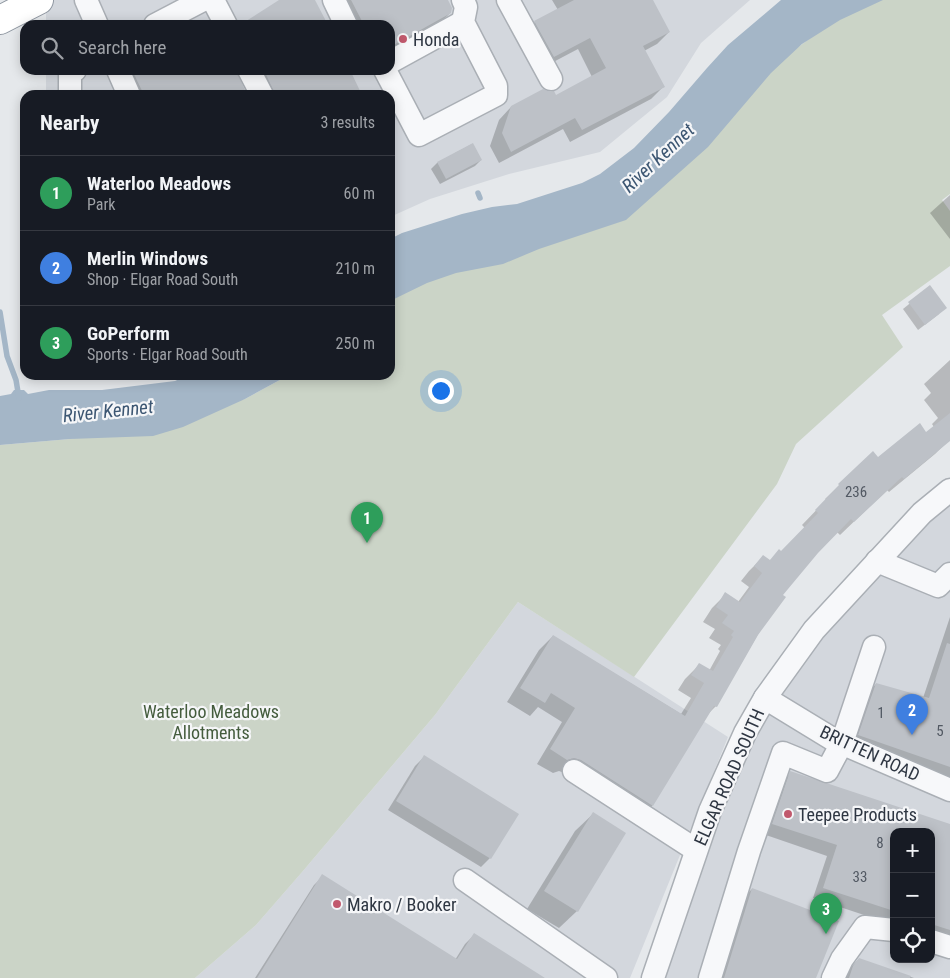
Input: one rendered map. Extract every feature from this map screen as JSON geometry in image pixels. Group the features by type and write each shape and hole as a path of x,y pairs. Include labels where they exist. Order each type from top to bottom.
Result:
{"highway":[{"path":"0,20 39,0"}],"street":[{"path":"86,0 95,20"},
{"path":"164,20 203,0"},
{"path":"213,0 223,20"},
{"path":"334,0 344,20"},
{"path":"388,75 419,135 496,95 496,86 463,22 466,7 463,0"},
{"path":"508,0 551,79"},
{"path":"395,59 463,22"},
{"path":"70,75 70,90"},
{"path":"120,75 127,90"},
{"path":"252,75 259,90"},
{"name":"ELGAR ROAD SOUTH","path":"653,978 710,811 745,733 765,698 814,630 922,513 950,490"},
{"path":"877,561 938,586 950,574"},
{"path":"710,978 749,851 783,752 826,772 842,743 874,647"},
{"name":"BRITTEN ROAD","path":"765,698 842,743 950,790"},
{"path":"574,771 696,850"},
{"path":"465,880 606,978"},
{"path":"833,978 842,959 865,927 890,930"},
{"path":"935,942 950,947"}],"shaded area":[{"path":"46,0 750,0 701,43 667,97 600,152 509,174 430,199 395,215 395,90 46,90 46,75 395,75 395,20 46,20"},
{"path":"950,500 950,978 653,978 763,708 869,560"},
{"path":"518,602 728,737 630,978 195,978 256,925 303,871 435,715"}],"green space":[{"name":"Waterloo Meadows Allotments","path":"875,0 950,0 950,194 942,200 950,211 950,266 882,315 903,347 796,444 777,484 634,677 518,602 435,715 303,871 256,925 195,978 0,978 0,445 70,439 245,399 280,380 395,380 395,288 618,222 769,69 829,24"}],"water":[{"name":"River Kennet","path":"781,0 883,0 840,20 802,44 771,73 708,147 626,220 539,249 503,264 456,273 427,283 395,299 395,236 462,214 492,207 517,204 582,183 600,174 634,148 669,112 728,45"},
{"name":"River Kennet","path":"280,380 245,399 183,427 153,436 70,439 0,445 0,396 11,394 14,390 24,390 28,394 49,390 102,390 175,381"}],"building":[{"path":"279,0 315,0 325,20 248,20"},
{"name":"Honda","path":"351,0 448,0 452,8 451,13 395,44 395,20 361,20"},
{"path":"574,0 653,0 670,32 643,46 665,87 582,130 575,118 511,152 502,133 511,106 543,89 550,92 554,91 556,95 606,68 590,38 554,57 534,21"},
{"path":"134,75 238,75 245,90 142,90"},
{"path":"266,75 352,75 360,90 273,90"},
{"path":"473,143 482,160 446,179 437,162"},
{"path":"930,285 947,308 925,325 908,302"},
{"path":"950,413 950,441 904,479 902,477 854,522 851,519 818,553 783,595 786,597 758,635 717,707 714,706 653,806 581,760 574,758 567,760 550,749 575,708 551,693 545,703 520,688 553,635 685,716 704,683 691,675 699,663 713,671 733,637 731,635 734,631 722,623 728,615 716,607 725,592 740,602 762,573 754,566 763,555 770,560 779,549 781,551 818,513 815,510 838,484 873,451 878,457 920,423 926,432"},
{"path":"947,643 950,644 950,767 858,735 876,683 929,698"},
{"path":"424,755 519,814 491,859 396,801"},
{"path":"790,771 950,824 950,930 935,925 935,828 890,828 890,910 823,888 837,845 772,824"},
{"path":"593,812 626,833 578,912 544,891"},
{"name":"Makro / Booker","path":"322,874 457,959 474,933 545,978 257,978"},
{"path":"752,888 839,921 816,978 724,978"},
{"path":"859,958 911,976 910,978 849,978 853,966"}],"waterway":[{"path":"478,193 480,198"},
{"path":"0,312 7,356 16,380 19,398"}],"place":[{"name":"Honda","path":"403,39"},
{"name":"Waterloo Meadows","path":"367,543"},
{"name":"Merlin Windows","path":"912,735"},
{"name":"Teepee Products","path":"788,814"},
{"name":"Makro / Booker","path":"337,904"},
{"name":"GoPerform","path":"826,934"}]}
